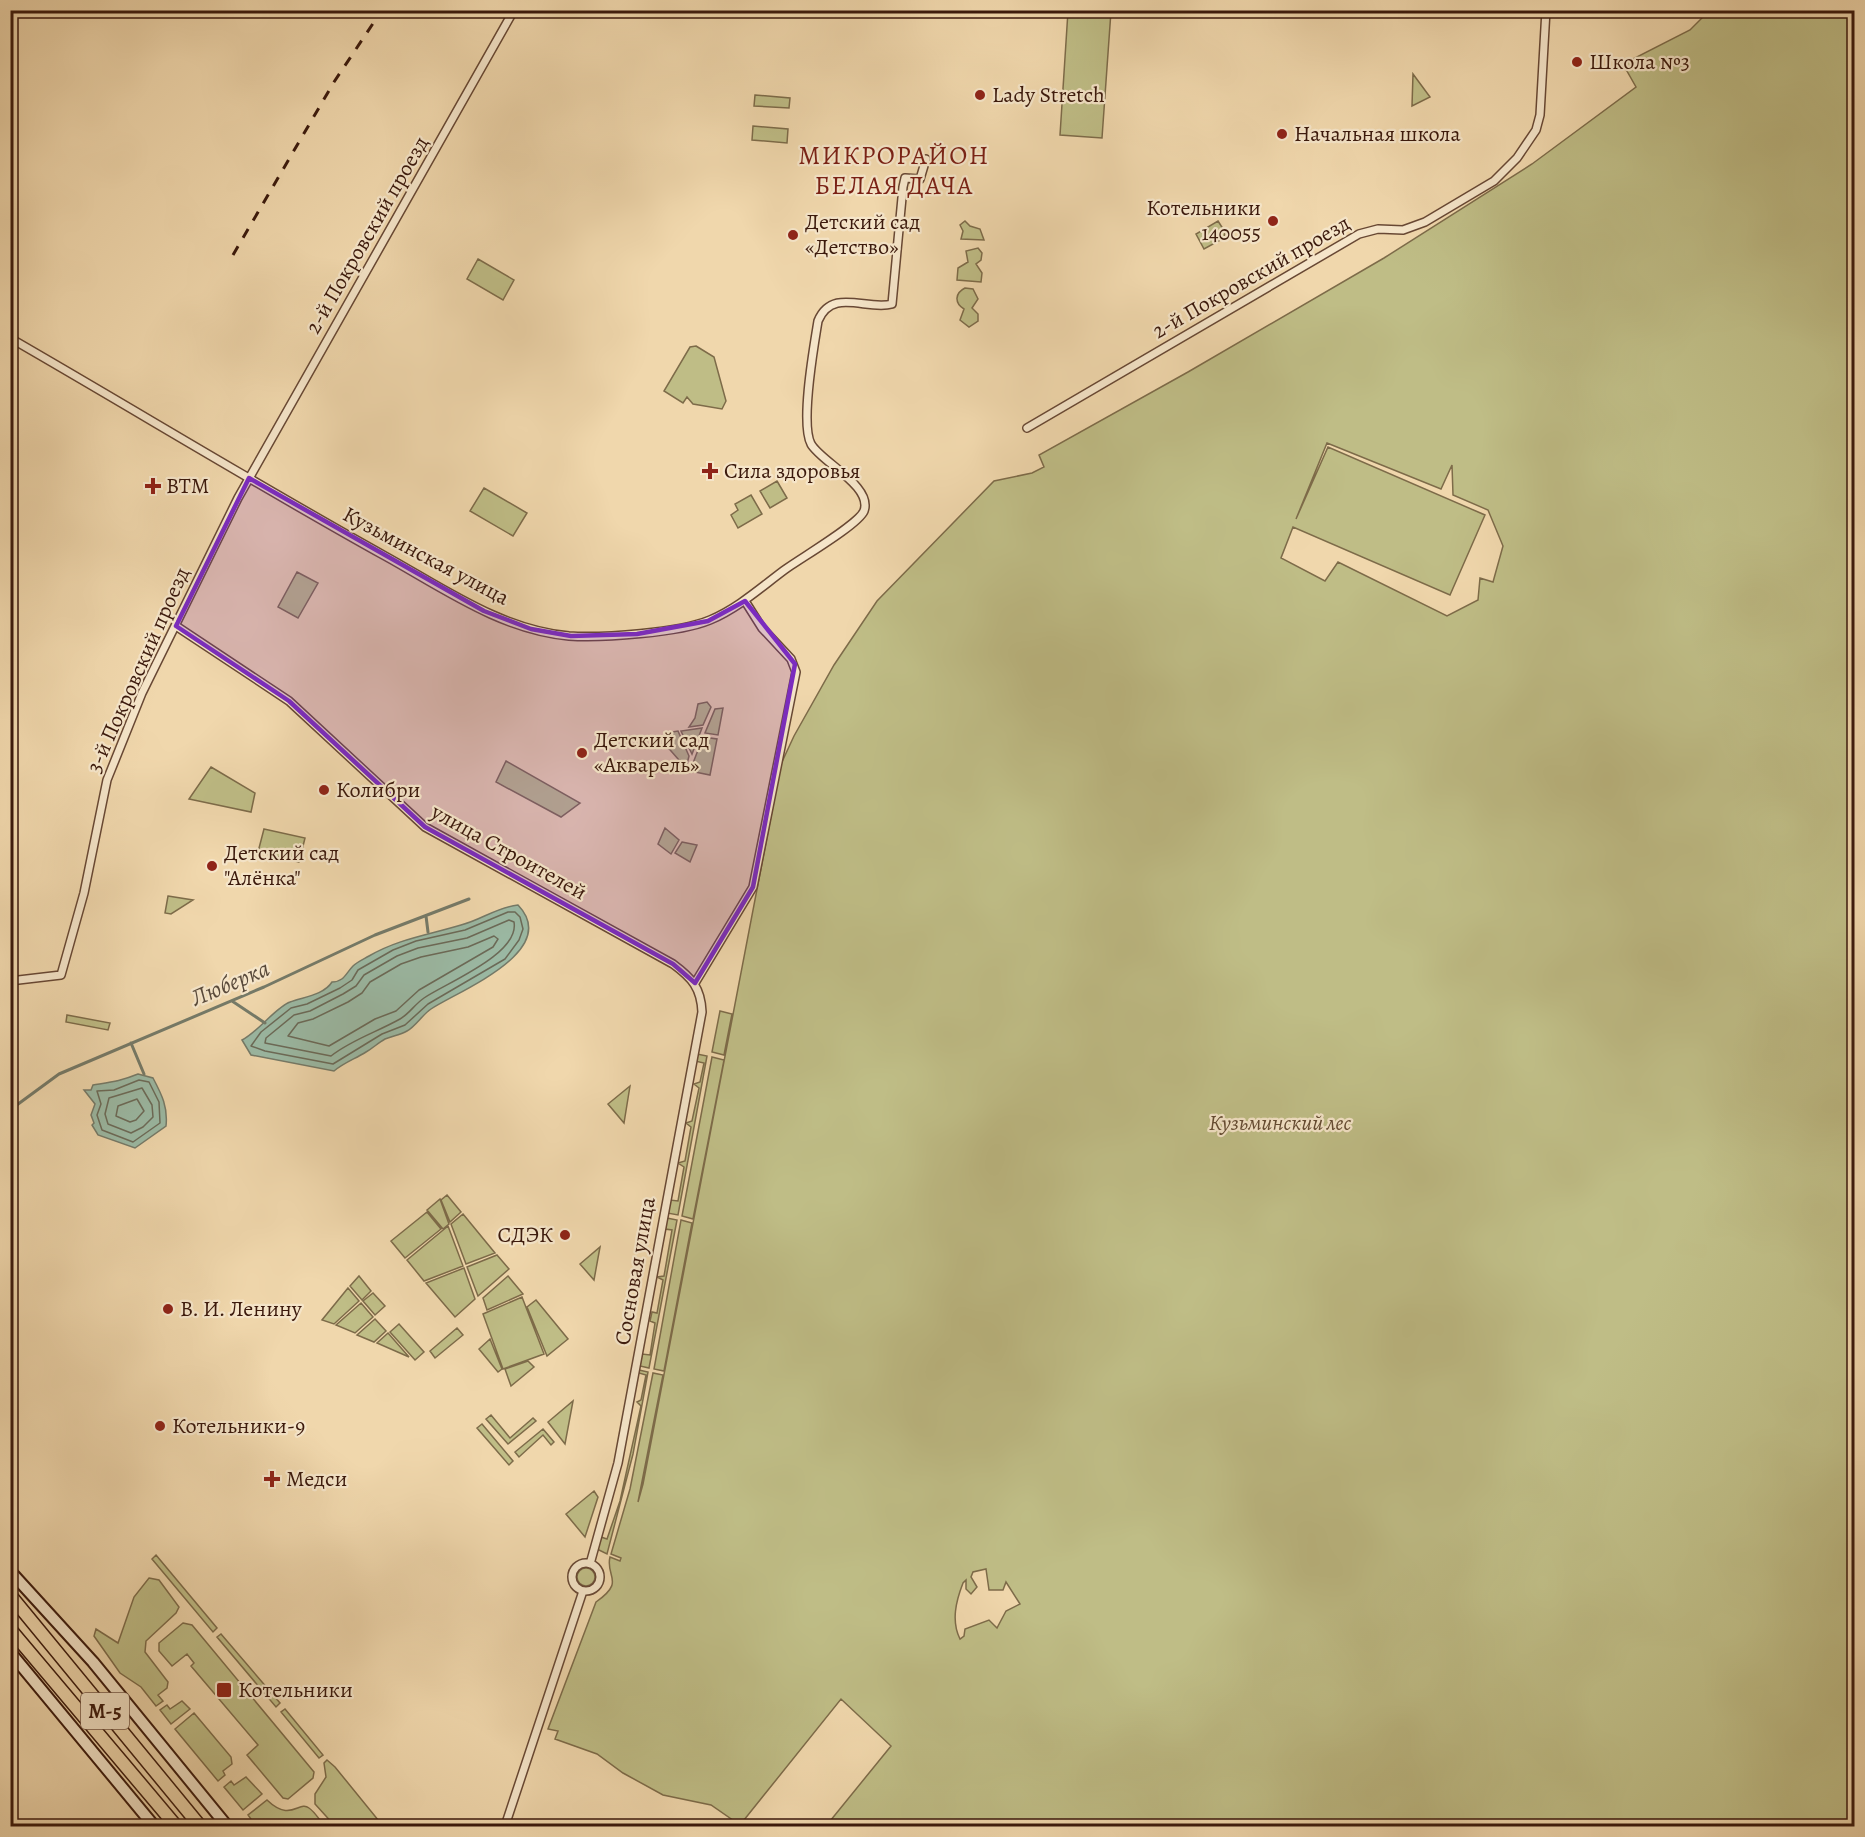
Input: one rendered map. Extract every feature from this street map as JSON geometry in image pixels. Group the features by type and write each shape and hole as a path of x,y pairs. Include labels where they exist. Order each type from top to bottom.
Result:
{"highway":[{"name":"М-5","path":"10,1595 200,1827"},
{"name":"М-5","path":"10,1629 176,1827"}],"main road":[{"path":"10,1570 93,1662 227,1827"},
{"path":"10,1652 154,1827"}],"street":[{"name":"2-й Покровский проезд","path":"249,478 514,10"},
{"name":"2-й Покровский проезд","path":"1027,428 1359,234 1378,229 1403,230 1419,225 1494,181 1524,149 1539,122 1546,10"},
{"name":"Кузьминская улица","path":"10,338 249,478 484,611 531,629 571,636 665,630 708,621 745,601 861,516 865,503 856,486 819,455 809,438 807,418 818,321 827,307 839,302 884,306 892,304 905,178 920,179 926,159"},
{"name":"3-й Покровский проезд","path":"10,981 62,975 84,893 106,780 124,734 249,478"},
{"path":"695,983 753,887 796,672 791,658 762,628 745,601"},
{"name":"улица Строителей","path":"176,626 289,701 415,821 674,964 695,983"},
{"name":"Сосновая улица","path":"590,1564 618,1463 702,1012 701,996 695,983"},
{"name":"Сосновая улица","path":"580,1564 590,1564 598,1570 599,1579 593,1589 583,1591 575,1586 572,1573 580,1564"},
{"name":"Сосновая улица","path":"505,1827 583,1591"}],"highlighted area":[{"path":"249,478 484,611 531,629 571,636 637,634 708,621 745,601 795,664 753,887 695,983 673,964 425,827 289,701 176,626"}],"green space":[{"path":"1068,11 1111,11 1102,138 1060,135"},
{"name":"Кузьминский лес","path":"1709,11 1854,11 1854,1826 826,1826 891,1746 841,1699 740,1825 711,1805 663,1795 623,1773 597,1754 555,1739 558,1731 548,1729 596,1602 605,1595 612,1584 610,1557 620,1561 621,1558 611,1554 630,1489 653,1373 663,1375 638,1502 643,1484 781,764 834,665 877,601 994,481 1032,473 1044,467 1039,455 1188,372 1384,258 1532,164 1636,87 1623,64 1690,30","holes":["1327,443 1441,489 1452,465 1453,495 1488,510 1503,546 1493,582 1480,578 1478,600 1447,616 1338,562 1325,581 1281,558 1293,527 1450,595 1485,515 1328,447 1296,519","986,1569 989,1590 1003,1590 1006,1582 1020,1604 1006,1611 997,1628 989,1620 965,1629 964,1636 960,1639 957,1632 956,1611 963,1583 966,1580 966,1589 971,1594 977,1587 971,1577 973,1572"]},
{"path":"1413,74 1430,97 1412,106"},
{"path":"755,95 790,98 789,108 754,106"},
{"path":"753,126 788,129 787,143 752,140"},
{"path":"965,221 970,226 980,229 984,240 961,239 963,231 960,225"},
{"path":"1218,221 1225,232 1224,238 1204,249 1196,234"},
{"path":"978,248 982,253 981,260 976,264 982,273 981,282 957,280 958,268 968,262 966,251"},
{"path":"478,259 514,280 503,300 467,279"},
{"path":"965,288 973,289 978,299 972,308 978,314 978,321 969,327 960,320 964,309 957,301 959,293"},
{"path":"696,346 714,357 726,401 722,409 693,404 687,397 683,403 664,391 690,347"},
{"path":"777,481 787,498 770,508 760,491"},
{"path":"484,488 527,513 513,536 470,511"},
{"path":"751,495 762,514 738,528 731,515 738,510 735,504"},
{"path":"297,572 318,583 298,618 278,607"},
{"path":"707,702 711,707 703,725 689,727 695,718 698,704"},
{"path":"723,708 718,735 705,733 715,709"},
{"path":"702,728 692,754 681,731"},
{"path":"678,731 689,756 686,768 664,743 666,733"},
{"path":"703,737 717,739 710,775 690,771"},
{"path":"506,761 580,803 561,817 496,782"},
{"path":"211,767 255,793 251,812 189,799"},
{"path":"665,828 679,840 671,854 658,844"},
{"path":"264,829 305,838 299,862 258,852"},
{"path":"682,842 697,845 690,862 675,853"},
{"path":"168,896 193,900 171,914 165,913"},
{"path":"720,1011 732,1014 724,1055 712,1052"},
{"path":"67,1015 110,1023 108,1030 66,1022"},
{"path":"697,1054 707,1056 678,1215 667,1213 670,1200 678,1201 684,1167 678,1163 685,1161 691,1127 686,1123 692,1121 699,1088 694,1084 700,1082 704,1063 695,1061"},
{"path":"712,1057 724,1060 693,1219 682,1216"},
{"path":"630,1086 624,1123 608,1104"},
{"path":"447,1195 461,1212 450,1222 441,1200"},
{"path":"440,1199 449,1224 443,1229 427,1210"},
{"path":"427,1212 441,1229 405,1258 391,1241"},
{"path":"463,1214 495,1253 466,1264 451,1224"},
{"path":"667,1218 677,1220 649,1368 640,1366 642,1354 650,1355 655,1323 650,1321 652,1312 657,1313 663,1280 657,1277 664,1276 672,1230 665,1229"},
{"path":"681,1220 692,1223 664,1371 654,1369"},
{"path":"448,1226 463,1266 424,1281 407,1260"},
{"path":"600,1247 594,1280 580,1264"},
{"path":"497,1255 509,1269 478,1296 467,1267"},
{"path":"464,1268 475,1299 455,1317 426,1283"},
{"path":"359,1276 371,1291 362,1300 350,1286"},
{"path":"508,1276 523,1294 487,1310 483,1298"},
{"path":"348,1288 359,1301 334,1324 322,1320"},
{"path":"373,1293 385,1306 375,1315 363,1301"},
{"path":"522,1297 544,1354 503,1369 483,1314"},
{"path":"536,1300 568,1339 547,1356 527,1307"},
{"path":"361,1303 373,1317 355,1333 336,1325"},
{"path":"375,1319 386,1331 374,1342 357,1335"},
{"path":"399,1324 424,1352 415,1360 390,1332"},
{"path":"457,1328 463,1335 435,1358 430,1351"},
{"path":"388,1333 409,1357 377,1343"},
{"path":"490,1339 502,1369 498,1372 479,1349"},
{"path":"528,1361 534,1367 511,1386 505,1369"},
{"path":"639,1370 648,1372 633,1454 607,1554 597,1549 601,1537 607,1539 620,1501 641,1406 637,1402 641,1400 646,1375 639,1373"},
{"path":"573,1401 565,1444 548,1422"},
{"path":"491,1415 510,1438 533,1418 536,1421 508,1444 486,1419"},
{"path":"482,1424 513,1461 509,1465 477,1428"},
{"path":"543,1429 554,1442 551,1445 543,1435 519,1457 515,1452"},
{"path":"594,1491 598,1497 585,1537 566,1514"},
{"path":"156,1555 217,1628 213,1632 152,1559"},
{"path":"582,1568 590,1568 595,1573 593,1584 582,1586 577,1581 577,1573"},
{"path":"149,1578 159,1580 179,1607 176,1613 146,1641 145,1652 168,1682 167,1688 158,1695 163,1701 156,1706 141,1687 120,1673 94,1636 96,1629 118,1643 134,1597"},
{"path":"183,1623 192,1625 314,1772 313,1778 288,1799 283,1798 247,1755 258,1745 191,1666 194,1663 187,1654 172,1666 159,1651 159,1643"},
{"path":"221,1634 280,1703 276,1707 217,1637"},
{"path":"182,1701 190,1709 171,1724 160,1710 167,1705 170,1709"},
{"path":"285,1709 323,1755 319,1758 281,1712"},
{"path":"194,1713 231,1757 232,1764 223,1771 225,1775 218,1781 175,1729"},
{"path":"327,1760 383,1826 335,1826 315,1804 315,1794 326,1777 324,1763"},
{"path":"246,1777 262,1794 243,1810 224,1787 231,1781 234,1785"},
{"path":"267,1800 275,1807 288,1811 305,1806 325,1826 256,1826 248,1815"}],"water":[{"path":"518,905 528,922 527,938 517,953 501,968 431,1009 407,1031 385,1039 334,1071 251,1055 242,1040 285,1005 324,990 332,982 342,979 356,963 380,950"},
{"path":"138,1074 153,1078 164,1101 166,1126 135,1148 98,1135 92,1125 94,1123 91,1115 95,1104 84,1090 91,1090 93,1085"}],"waterway":[{"name":"Люберка","path":"10,1110 59,1074 264,987 375,935 469,899"},
{"path":"426,916 428,932"},
{"path":"232,1001 265,1023"},
{"path":"131,1043 144,1074"}],"railway":[{"path":"233,255 334,82 382,10"}],"place":[{"name":"Школа №3","path":"1577,62"},
{"name":"Lady Stretch","path":"980,95"},
{"name":"Начальная школа","path":"1282,134"},
{"name":"Котельники 140055","path":"1273,221"},
{"name":"Детский сад «Детство»","path":"793,235"},
{"name":"Сила здоровья","path":"710,471"},
{"name":"ВТМ","path":"153,486"},
{"name":"Детский сад «Акварель»","path":"582,753"},
{"name":"Колибри","path":"324,790"},
{"name":"Детский сад \"Алёнка\"","path":"212,866"},
{"name":"СДЭК","path":"565,1235"},
{"name":"В. И. Ленину","path":"168,1309"},
{"name":"Котельники-9","path":"160,1426"},
{"name":"Медси","path":"272,1479"},
{"name":"Котельники","path":"224,1690"}],"district":[{"name":"МИКРОРАЙОН БЕЛАЯ ДАЧА","path":"894,170"}]}
